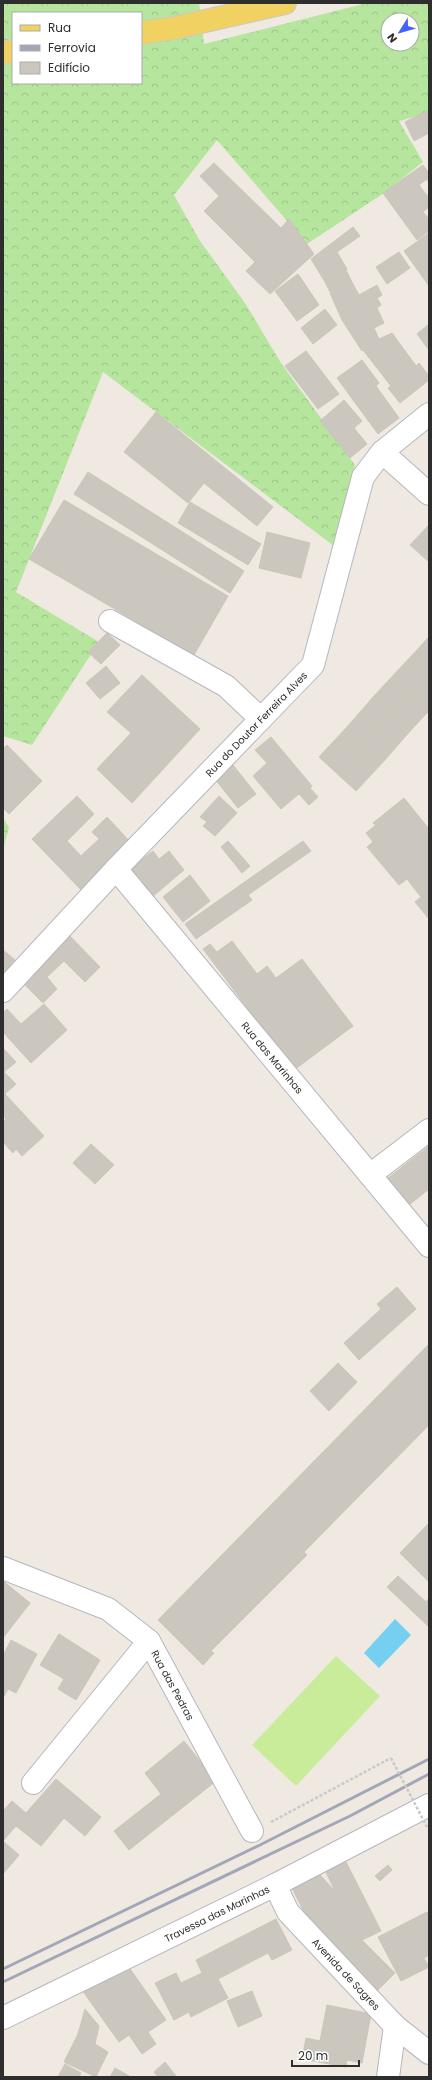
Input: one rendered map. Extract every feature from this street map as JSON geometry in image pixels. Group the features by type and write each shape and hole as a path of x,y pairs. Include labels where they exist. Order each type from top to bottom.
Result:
{"main road":[{"path":"142,33 174,28 285,3"}],"street":[{"name":"Rua do Doutor Ferreira Alves","path":"3,991 116,869 313,665 363,477 382,452 429,414"},
{"path":"382,452 429,494"},
{"path":"110,621 226,686 261,719"},
{"name":"Rua das Marinhas","path":"116,869 429,1246"},
{"path":"370,1175 429,1130"},
{"name":"Rua das Pedras","path":"3,1568 108,1609 150,1641 252,1831"},
{"path":"33,1783 150,1641"},
{"name":"Travessa das Marinhas","path":"3,2018 274,1885 429,1805"},
{"name":"Avenida de Sagres","path":"274,1885 288,1912 395,2026 429,2054"},
{"path":"388,2077 395,2026"}],"path":[{"path":"252,1831 391,1758 427,1827"}],"green space":[{"path":"3,3 199,3 204,44 367,3 429,3 429,113 399,121 423,162 384,193 307,244 217,140 174,195 200,241 245,303 281,363 355,465 334,546 103,372 16,592 99,642 32,745 3,736"},
{"path":"3,818 9,827 3,850"},
{"path":"336,1656 380,1696 296,1786 252,1745"}],"water":[{"path":"395,1619 411,1635 379,1668 364,1653"}],"building":[{"path":"429,110 429,133 414,141 405,122"},
{"path":"214,163 281,228 289,219 314,254 270,294 246,271 255,262 204,211 219,196 200,176"},
{"path":"423,165 429,173 429,183 427,179 419,185 429,198 429,207 423,212 429,219 429,231 417,240 383,193"},
{"path":"353,227 360,236 337,252 347,269 325,282 311,259"},
{"path":"429,233 429,286 404,251"},
{"path":"399,252 410,268 387,284 376,267"},
{"path":"346,270 352,282 330,292 325,282"},
{"path":"298,274 319,305 297,321 275,291"},
{"path":"352,282 359,295 377,285 382,295 377,298 381,305 377,308 384,323 374,328 379,339 392,333 416,366 419,363 429,376 429,380 400,403 388,388 391,386 363,350 362,351 342,320 330,293"},
{"path":"325,309 337,325 313,344 301,328"},
{"path":"429,324 429,350 417,334"},
{"path":"306,351 339,394 318,409 285,366"},
{"path":"362,360 379,383 376,386 399,418 378,434 337,378"},
{"path":"344,400 362,421 354,428 367,444 350,458 320,421"},
{"path":"156,412 273,507 257,526 204,483 188,503 124,452"},
{"path":"88,472 244,571 230,593 74,494"},
{"path":"64,500 228,596 194,655 29,559"},
{"path":"190,502 261,544 248,565 178,523"},
{"path":"428,526 429,527 429,562 410,545"},
{"path":"267,532 310,543 301,578 259,568"},
{"path":"107,633 120,645 101,664 88,652"},
{"path":"429,637 429,663 416,651"},
{"path":"416,651 429,663 429,691 402,666"},
{"path":"106,666 120,683 100,699 86,683"},
{"path":"402,666 429,691 429,711 425,715 388,681"},
{"path":"142,675 200,729 132,803 97,769 131,733 107,712"},
{"path":"388,681 425,715 411,730 374,696"},
{"path":"374,696 411,730 397,746 361,711"},
{"path":"361,711 397,746 384,761 347,727"},
{"path":"347,727 384,761 370,776 333,742"},
{"path":"271,737 312,786 310,788 318,797 309,805 299,794 281,809 253,776 267,763 255,750"},
{"path":"333,742 370,776 356,791 319,757"},
{"path":"7,745 42,781 9,814 3,808 3,749"},
{"path":"233,765 256,794 238,808 215,779"},
{"path":"77,796 94,814 67,841 81,856 99,839 92,832 107,817 134,846 85,894 32,839"},
{"path":"219,796 237,813 215,836 203,826 207,822 200,817"},
{"path":"404,798 429,829 429,919 415,902 421,897 407,879 399,885 367,847 373,842 366,833 376,825 373,823"},
{"path":"228,841 250,866 242,873 221,847"},
{"path":"303,841 311,851 248,895 252,900 196,939 185,924"},
{"path":"153,851 159,859 169,851 184,870 152,897 130,869"},
{"path":"190,875 210,901 183,922 163,897"},
{"path":"66,932 100,967 85,982 64,961 47,977 57,989 43,1003 18,978"},
{"path":"232,941 257,974 267,966 276,978 302,959 353,1026 294,1070 203,949 210,944 217,952"},
{"path":"3,950 15,960 3,975"},
{"path":"44,1004 67,1030 31,1063 3,1032 3,1013 7,1009 21,1024"},
{"path":"3,1048 16,1062 4,1072 16,1084 5,1094 44,1136 22,1156 16,1149 13,1153 3,1142 3,1122 6,1119 3,1116"},
{"path":"91,1144 114,1165 95,1184 73,1163"},
{"path":"429,1146 429,1189 409,1205 388,1178"},
{"path":"397,1287 416,1309 359,1360 344,1343 381,1309 377,1304"},
{"path":"429,1344 429,1425 304,1552 307,1555 211,1651 214,1653 203,1665 158,1620"},
{"path":"338,1363 357,1382 329,1411 310,1391"},
{"path":"429,1523 429,1582 400,1553"},
{"path":"398,1576 426,1602 429,1598 429,1627 387,1587"},
{"path":"3,1581 30,1603 3,1638"},
{"path":"59,1634 100,1660 76,1700 58,1689 64,1679 40,1665"},
{"path":"11,1640 37,1654 16,1693 8,1689 3,1698 3,1656"},
{"path":"184,1741 216,1781 129,1850 114,1831 161,1794 145,1773"},
{"path":"56,1779 101,1817 85,1836 64,1818 41,1846 16,1826 3,1841 3,1811 12,1801 26,1813"},
{"path":"3,1841 19,1855 3,1874"},
{"path":"345,1860 381,1931 362,1940 395,1973 378,1990 309,1922 292,1888 319,1874 335,1891 325,1870"},
{"path":"388,1865 392,1870 380,1881 375,1876"},
{"path":"427,1912 429,1915 429,1955 424,1958 429,1967 401,1981 378,1937"},
{"path":"276,1919 292,1950 272,1960 268,1953 218,1979 228,1998 191,2017 189,2012 174,2020 155,1983 176,1973 181,1983 202,1973 196,1960"},
{"path":"128,1966 166,2020 148,2032 156,2044 142,2054 129,2035 119,2042 82,1990 106,1973 110,1978"},
{"path":"252,1991 262,2016 238,2027 227,2001"},
{"path":"327,2005 371,2014 362,2063 347,2060 346,2067 302,2059 306,2038 320,2041"},
{"path":"85,2009 99,2026 95,2044 108,2052 96,2077 64,2062 78,2034"},
{"path":"165,2062 176,2076 175,2077 158,2077 154,2072"},
{"path":"65,2064 81,2073 79,2077 58,2077"},
{"path":"115,2068 131,2077 110,2077"}],"railway":[{"path":"3,1969 260,1845 429,1759"},
{"path":"3,1982 350,1816 429,1774"}]}
